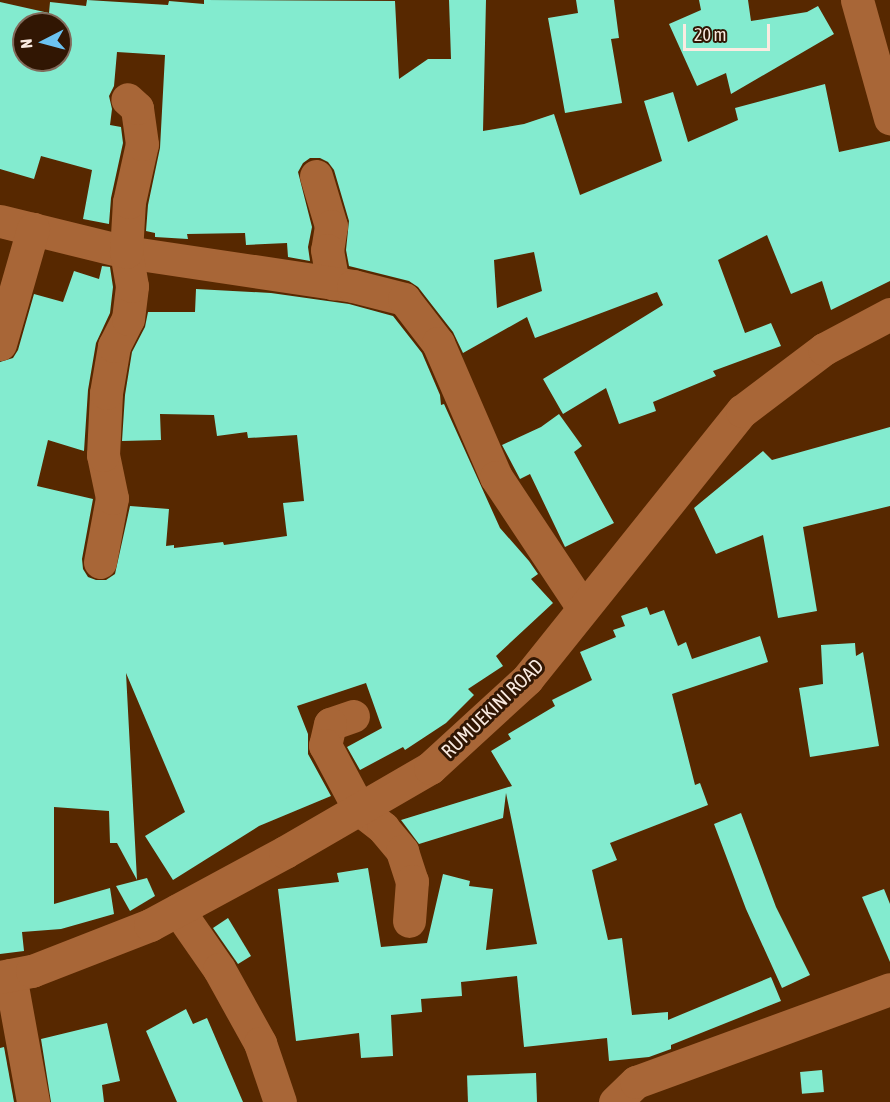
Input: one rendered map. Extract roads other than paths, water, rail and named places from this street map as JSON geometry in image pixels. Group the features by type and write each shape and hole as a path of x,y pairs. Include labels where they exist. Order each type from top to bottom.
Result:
{"street":[{"path":"857,0 890,118"},
{"path":"100,562 111,498 103,455 106,393 114,346 128,319 132,286 126,252 129,202 142,144 137,108 127,99"},
{"path":"316,176 331,226 327,250 333,283"},
{"path":"0,221 126,252 333,283 404,299 438,343 496,477 583,608"},
{"path":"0,344 33,229"},
{"name":"RUMUEKINI ROAD","path":"5,976 32,971 150,924 430,768 528,679 742,411 824,349 890,314"},
{"path":"353,716 330,724 325,745 359,809 383,828 402,851 412,881 409,921"},
{"path":"178,909 219,969 260,1043 280,1102"},
{"path":"5,976 33,1102"},
{"path":"615,1102 636,1082 890,989"}]}
